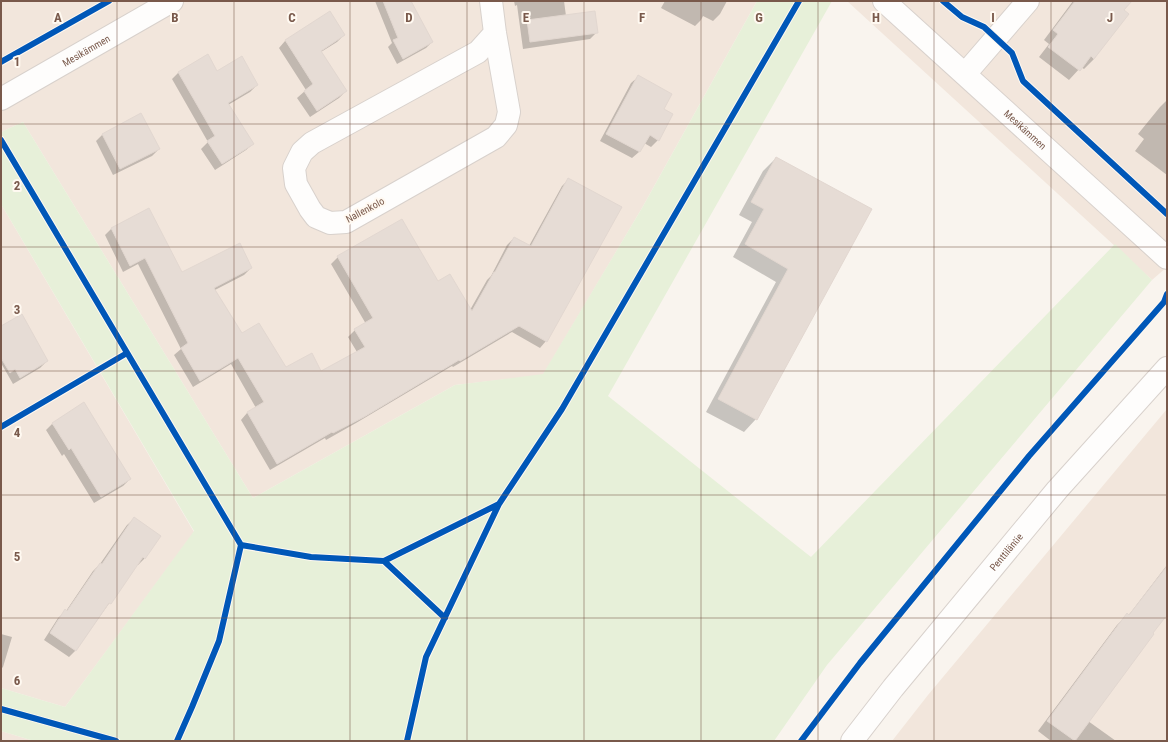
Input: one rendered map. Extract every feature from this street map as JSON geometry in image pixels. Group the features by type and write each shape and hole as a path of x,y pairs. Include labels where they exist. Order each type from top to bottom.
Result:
{"street":[{"name":"Mesikämmen","path":"1,99 172,1"},
{"name":"Nallenkolo","path":"491,1 509,112 506,125 496,138 346,222 330,223 316,217 296,184 294,168 302,152 312,144 478,52 495,33"},
{"name":"Mesikämmen","path":"884,1 1167,258"},
{"path":"965,74 1028,1"},
{"name":"Penttiläntie","path":"852,741 893,688 1057,490 1167,368"}],"shaded area":[{"path":"1,1 757,1 642,208 543,375 455,385 253,498 23,122 1,132"},
{"path":"847,1 1167,1 1167,267 1152,280"},
{"path":"1,204 194,532 65,707 1,688"},
{"path":"1167,409 1167,741 892,741 928,695"},
{"path":"1,731 34,741 1,741"}],"green space":[{"path":"757,1 832,1 608,396 811,557 1115,244 1152,280 827,665 774,741 34,741 1,731 1,688 65,707 194,531 1,204 1,132 23,122 253,498 455,385 543,374 642,208"}],"building":[{"path":"383,1 411,1 433,42 403,59 393,40 398,38"},
{"path":"1075,1 1132,1 1124,10 1129,14 1094,59 1091,56 1080,71 1048,47 1058,34 1053,30"},
{"path":"330,11 345,35 321,51 347,91 317,111 304,91 313,84 285,40"},
{"path":"595,11 598,33 530,42 527,20"},
{"path":"208,54 217,71 242,56 258,85 228,103 254,144 222,164 207,141 215,136 178,72"},
{"path":"638,75 672,94 664,109 673,114 659,141 650,135 640,152 606,134"},
{"path":"141,113 160,149 120,169 102,134"},
{"path":"776,157 872,209 757,420 718,399 788,269 745,244 764,209 751,202"},
{"path":"568,178 622,207 547,342 519,326 364,417 333,433 332,432 277,464 247,412 264,402 238,358 200,381 181,348 188,343 145,258 130,266 111,228 149,208 182,272 240,243 252,268 214,288 242,333 259,323 286,367 312,353 321,371 365,347 354,329 373,318 337,256 402,219 438,281 450,274 472,311 514,237 531,246"},
{"path":"22,314 48,361 20,378 15,369 10,373 1,358 1,326"},
{"path":"84,402 131,479 101,497 71,448 69,450 52,423"},
{"path":"134,517 161,536 145,559 143,557 111,604 109,603 76,651 50,633 65,609 67,611 100,563 102,564"},
{"path":"1167,566 1167,615 1075,741 1047,721 1127,613 1129,615"}],"cycle path":[{"path":"1,62 109,1"},
{"path":"407,741 426,657 499,504 562,409 799,1"},
{"path":"943,1 962,17 984,27 1012,53 1023,81 1167,214"},
{"path":"1,140 241,545"},
{"path":"801,741 860,663 1029,456 1164,302 1167,294"},
{"path":"1,427 127,353"},
{"path":"384,561 499,504"},
{"path":"177,741 219,641 241,545 311,557 384,561 445,618"},
{"path":"1,709 116,741"}]}
